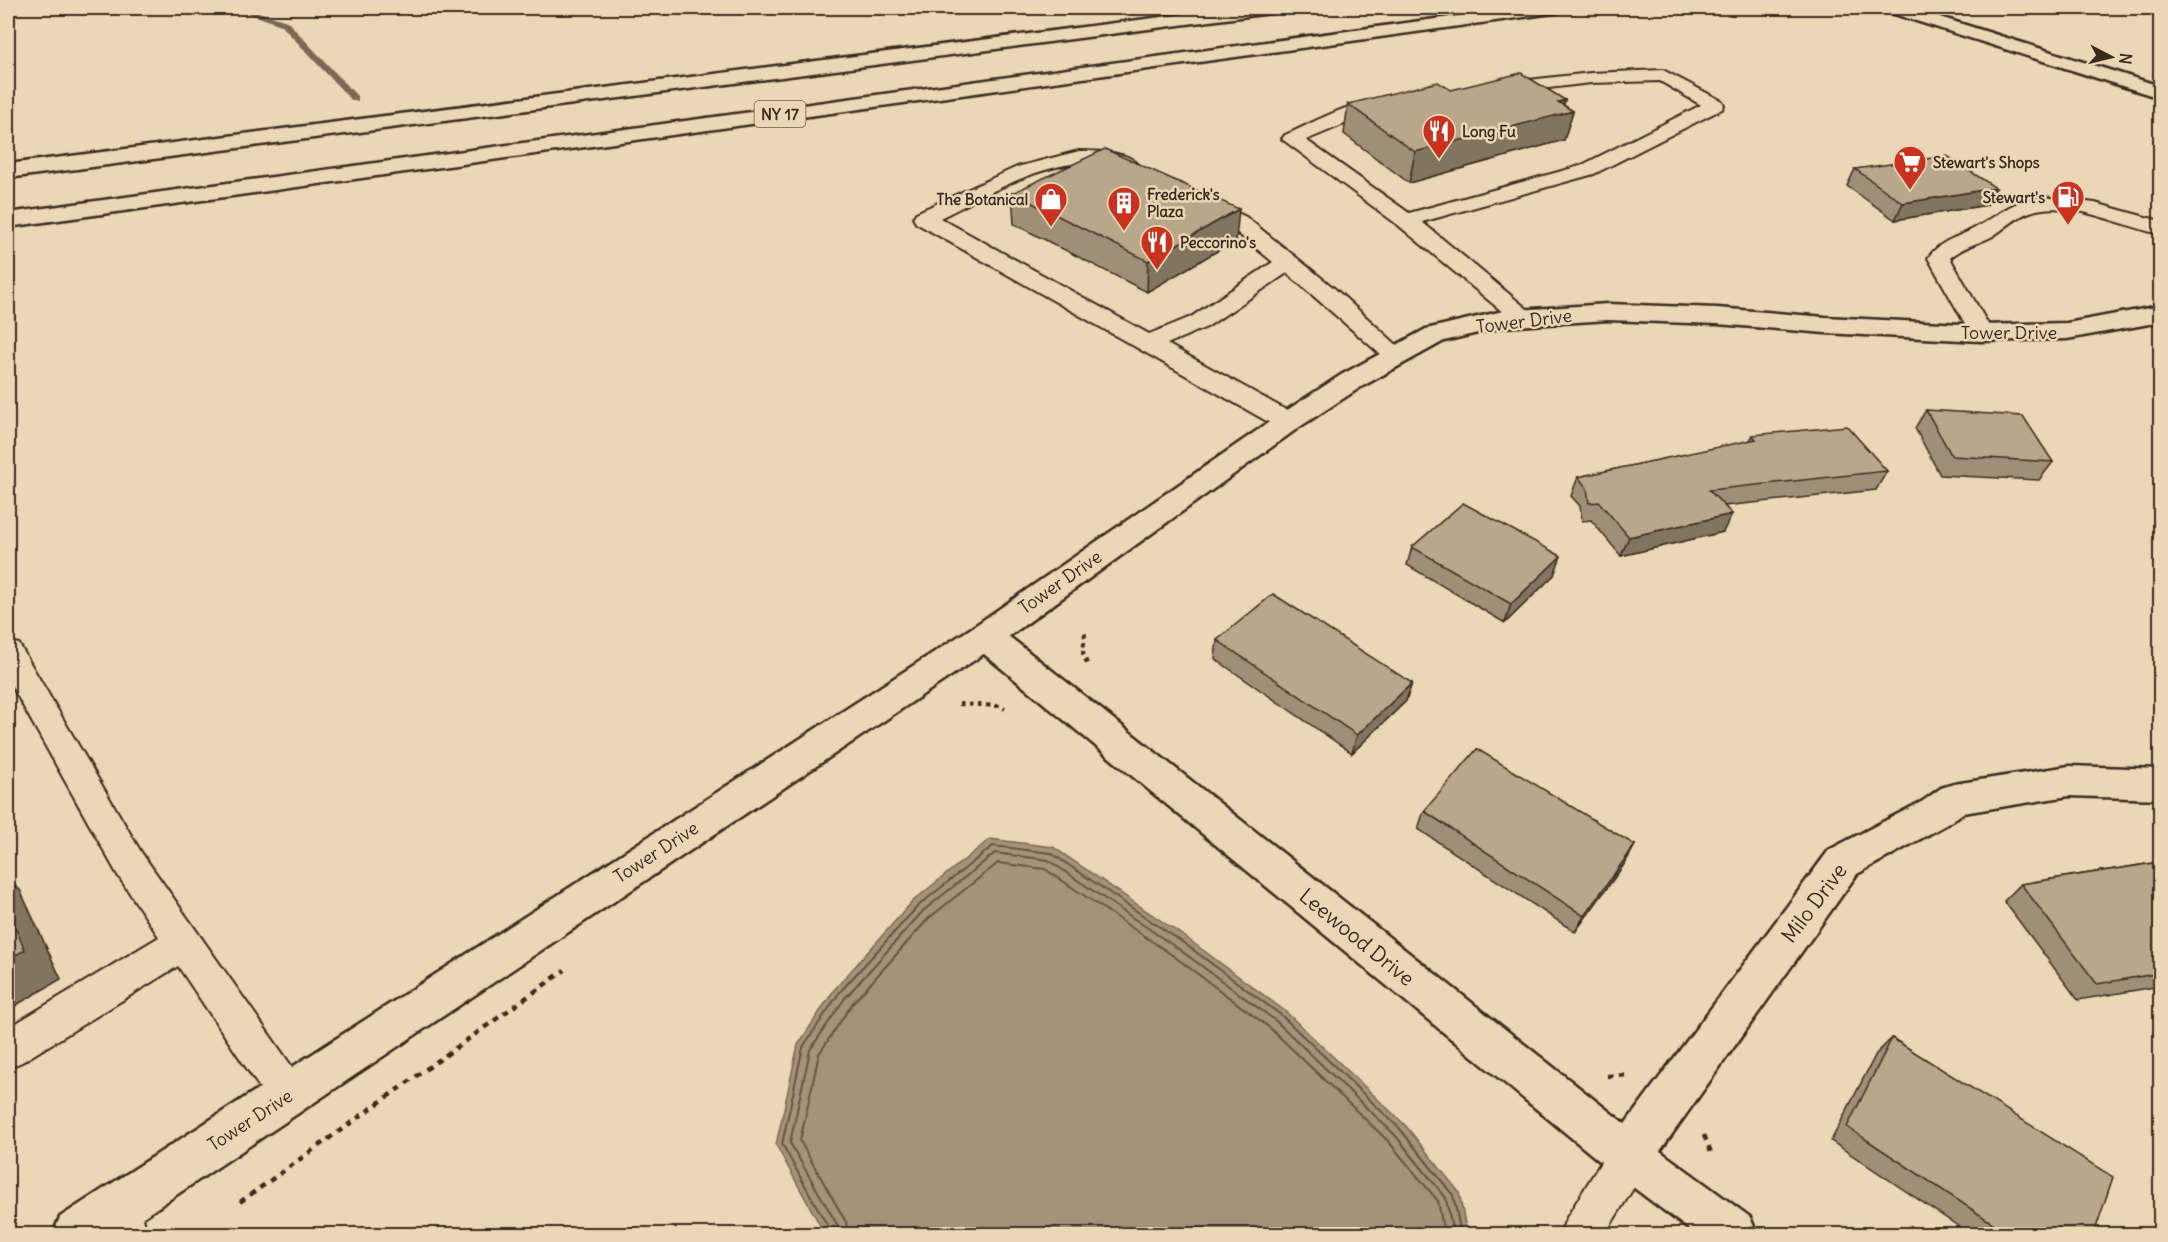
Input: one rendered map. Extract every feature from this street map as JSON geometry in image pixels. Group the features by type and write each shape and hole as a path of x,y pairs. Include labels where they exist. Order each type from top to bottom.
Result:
{"main road":[{"name":"NY 17","path":"8,171 1271,8"},
{"name":"NY 17","path":"8,220 1553,8"},
{"path":"1895,8 2160,92"},
{"name":"Tower Drive","path":"77,1234 123,1221 288,1095 985,636 1288,422 1351,381 1435,335 1503,320 1608,312 1717,316 1825,325 1981,333 2067,331 2160,314"},
{"name":"Leewood Drive","path":"985,636 1629,1156 1733,1234"},
{"name":"Milo Drive","path":"1629,1156 1843,862 1936,812 1954,799 2069,781 2160,784"}],"lane":[{"path":"1406,220 1587,170 1715,105 1663,75 1591,78 1481,90"},
{"path":"1401,102 1366,108 1292,139 1406,220 1524,318"},
{"path":"1144,173 1122,162 1083,156 1030,168 924,218 1288,422"},
{"path":"1186,195 1238,222 1287,264 1326,293 1397,356"},
{"path":"1981,333 1939,258 1944,249 1992,228 2011,213 2028,205 2053,202 2160,228"},
{"path":"1148,343 1199,322 1287,264"},
{"path":"8,652 129,863 288,1095"},
{"path":"8,1049 184,942"},
{"path":"1581,1234 1629,1156"}],"path":[{"path":"1085,633 1083,653 1089,669"},
{"path":"956,704 999,706 1008,710"},
{"path":"240,1202 569,967"},
{"path":"1600,1077 1630,1075 1637,1069"},
{"path":"1703,1123 1704,1134 1717,1166"}],"water":[{"path":"990,839 1053,847 1188,939 1285,1011 1405,1125 1459,1192 1467,1234 829,1234 822,1229 776,1145 798,1045 834,990 913,901"}],"building":[{"path":"1521,73 1565,100 1558,102 1573,111 1415,152 1348,104 1438,82 1451,90"},
{"path":"1105,149 1239,209 1148,261 1012,193"},
{"path":"1947,156 1996,188 1903,203 1855,169"},
{"path":"1926,410 2023,416 2053,462 1952,456"},
{"path":"1847,426 1887,471 1709,490 1732,514 1629,537 1599,502 1589,503 1587,488 1578,477 1756,439 1752,435"},
{"path":"1463,503 1561,556 1511,604 1412,547"},
{"path":"1273,594 1412,683 1357,735 1217,640"},
{"path":"1477,749 1635,845 1584,916 1424,811"},
{"path":"2160,862 2160,973 2097,984 2021,884"},
{"path":"8,911 25,950 8,959"},
{"path":"1892,1038 2113,1177 2094,1234 2009,1234 1847,1127"}],"waterway":[{"path":"238,8 284,23 355,99"}],"place":[{"name":"Long Fu","path":"1439,160"},
{"name":"Stewart's Shops","path":"1910,191"},
{"name":"Stewart's","path":"2068,226"},
{"name":"The Botanical","path":"1051,228"},
{"name":"Frederick's Plaza","path":"1124,232"},
{"name":"Peccorino's","path":"1157,271"}]}
